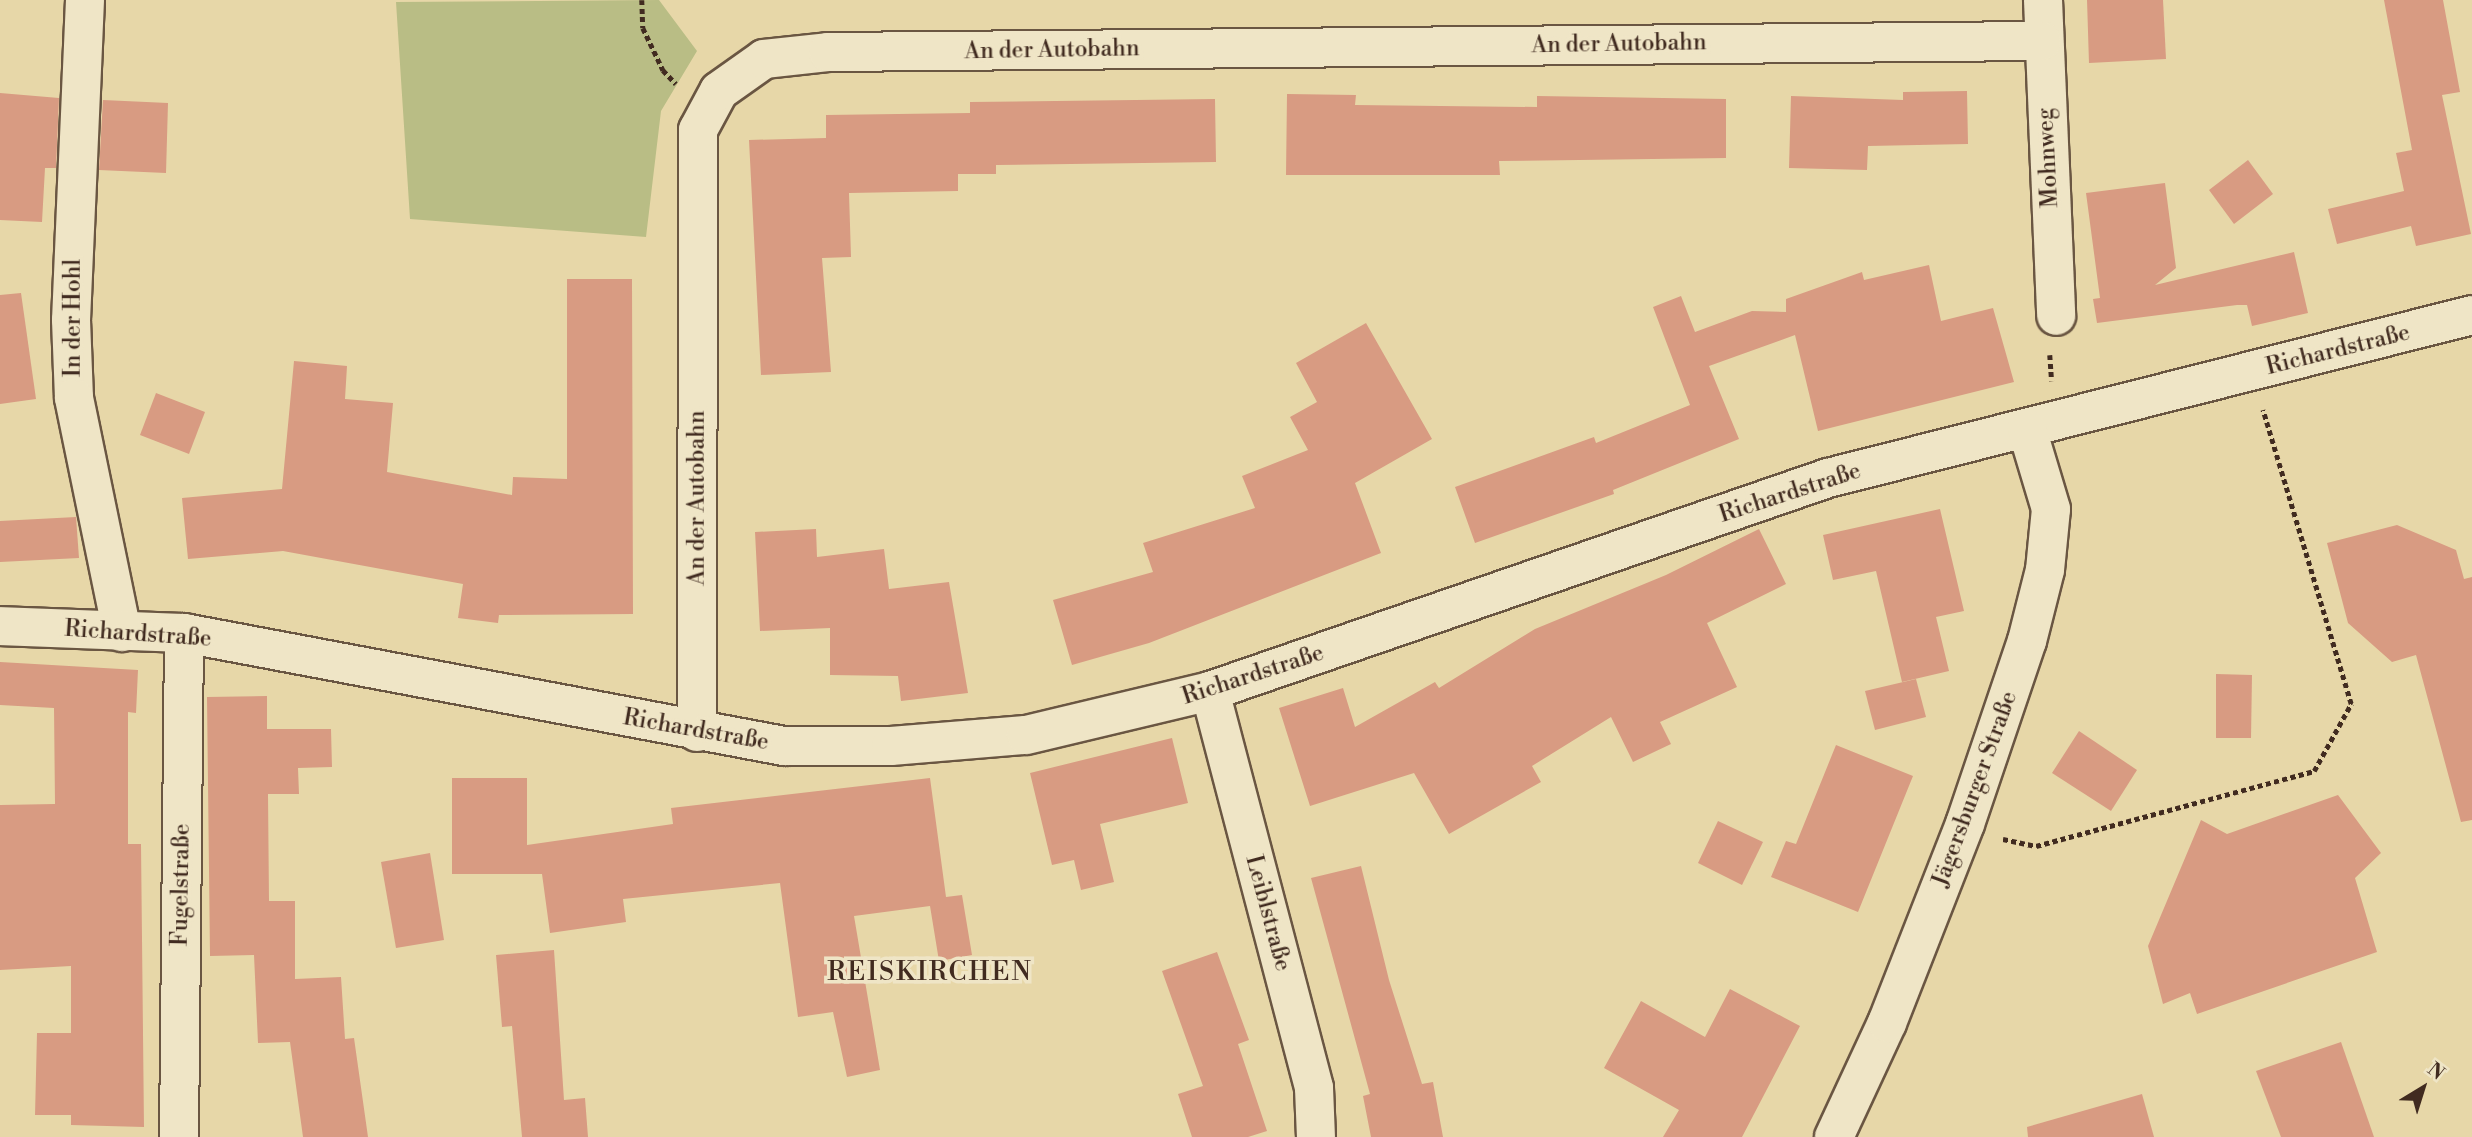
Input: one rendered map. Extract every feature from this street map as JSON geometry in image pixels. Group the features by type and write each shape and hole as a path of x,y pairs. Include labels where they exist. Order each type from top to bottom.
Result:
{"street":[{"name":"In der Hohl","path":"85,0 71,320 74,398 122,632"},
{"name":"Mohnweg","path":"2043,0 2042,40 2056,316"},
{"name":"An der Autobahn","path":"697,732 698,130 719,91 764,59 828,52 2042,40"},
{"name":"Richardstraße","path":"0,626 184,633 697,732 784,746 904,745 1026,735 1210,691 1828,478 2472,315"},
{"name":"Jägersburger Straße","path":"1834,1137 1887,1023 1965,824 2045,570 2051,509 2043,424"},
{"name":"Fugelstraße","path":"179,1137 184,633"},
{"name":"Leiblstraße","path":"1210,691 1314,1088 1316,1137"}],"path":[{"path":"642,0 643,28 663,70 707,113"},
{"path":"2043,424 2056,316"},
{"path":"1965,824 2036,846 2314,771 2351,704 2251,372"}],"green space":[{"path":"659,0 697,51 661,111 646,237 410,219 396,2"}],"building":[{"path":"2087,0 2163,0 2166,59 2089,63"},
{"path":"2384,0 2443,0 2460,92 2442,95 2471,234 2416,246 2411,226 2337,244 2328,209 2404,191 2396,153 2412,150"},
{"path":"1967,91 1968,144 1868,146 1867,170 1789,168 1791,96 1903,100 1903,92"},
{"path":"0,93 59,98 56,168 45,168 42,222 0,220"},
{"path":"1287,94 1356,95 1355,105 1537,107 1537,96 1726,99 1726,158 1499,161 1500,175 1286,175"},
{"path":"1215,99 1216,162 996,165 996,174 958,174 958,191 849,193 851,257 822,258 831,372 761,375 749,140 826,138 826,115 970,113 970,102"},
{"path":"103,100 168,103 166,173 99,170"},
{"path":"2248,160 2273,194 2234,224 2209,190"},
{"path":"2165,183 2176,268 2155,285 2294,252 2308,313 2252,326 2247,305 2237,305 2097,323 2093,299 2100,298 2086,193"},
{"path":"1929,265 1941,321 1993,308 2014,382 1818,431 1795,335 1709,366 1739,439 1613,490 1614,494 1475,543 1455,487 1594,437 1596,443 1690,405 1653,307 1681,296 1695,332 1752,311 1786,312 1786,299 1862,272 1864,280"},
{"path":"567,279 632,279 633,614 499,615 498,623 458,618 463,584 283,551 188,559 182,498 282,489 294,361 347,366 345,399 393,403 387,472 512,495 513,477 567,479"},
{"path":"21,293 36,399 0,404 0,295"},
{"path":"1366,323 1432,439 1355,483 1381,553 1149,643 1072,665 1053,600 1153,572 1143,543 1255,508 1242,476 1308,450 1290,417 1317,402 1296,363"},
{"path":"156,393 205,412 189,454 140,435"},
{"path":"1940,509 1964,611 1936,617 1949,671 1902,682 1876,571 1833,580 1823,535"},
{"path":"76,517 79,558 0,562 0,521"},
{"path":"2397,525 2456,550 2464,579 2472,577 2472,820 2461,822 2416,655 2392,662 2348,623 2327,543"},
{"path":"816,529 817,557 884,549 889,589 949,582 968,693 901,701 898,676 830,675 830,628 760,631 755,532"},
{"path":"1759,529 1786,584 1707,623 1737,687 1660,722 1671,744 1633,762 1611,717 1532,766 1541,782 1449,834 1414,773 1310,806 1279,708 1343,688 1355,727 1435,682 1439,688 1535,629 1666,575"},
{"path":"0,662 138,670 136,713 128,712 128,844 141,844 144,1127 71,1125 71,1115 35,1115 37,1033 71,1033 71,966 0,970 0,805 55,804 54,708 0,705"},
{"path":"2216,674 2252,675 2251,738 2216,738"},
{"path":"1916,679 1926,717 1875,730 1865,691"},
{"path":"267,696 267,729 331,729 332,767 298,768 299,794 268,794 269,901 295,901 295,979 341,977 345,1039 354,1038 368,1137 303,1137 290,1042 258,1043 254,955 210,956 207,697"},
{"path":"2079,731 2137,770 2111,811 2052,773"},
{"path":"1172,738 1188,803 1100,824 1114,882 1081,890 1074,860 1052,865 1030,773"},
{"path":"1836,745 1913,776 1858,912 1771,877 1786,841 1796,844"},
{"path":"452,778 527,778 527,845 673,824 671,808 930,778 946,897 962,895 972,955 939,961 930,906 854,916 880,1070 847,1077 833,1012 798,1017 780,883 623,899 626,922 550,933 542,874 452,874"},
{"path":"2338,795 2381,853 2355,878 2377,952 2197,1014 2190,993 2163,1004 2148,946 2201,820 2227,834"},
{"path":"1718,821 1763,842 1742,885 1698,863"},
{"path":"430,853 444,940 396,948 381,862"},
{"path":"1361,866 1389,980 1422,1084 1433,1082 1443,1137 1371,1137 1363,1096 1370,1094 1311,878"},
{"path":"554,950 564,1100 585,1098 588,1137 522,1137 512,1026 502,1027 496,955"},
{"path":"1217,952 1249,1040 1238,1044 1267,1131 1248,1137 1192,1137 1178,1094 1203,1086 1162,971"},
{"path":"1730,989 1800,1026 1742,1137 1663,1137 1679,1110 1604,1068 1641,1001 1705,1037"},
{"path":"2341,1042 2374,1137 2281,1137 2256,1071"},
{"path":"2142,1094 2154,1137 2028,1137 2027,1127"}],"district":[{"name":"REISKIRCHEN","path":"930,973"}]}
